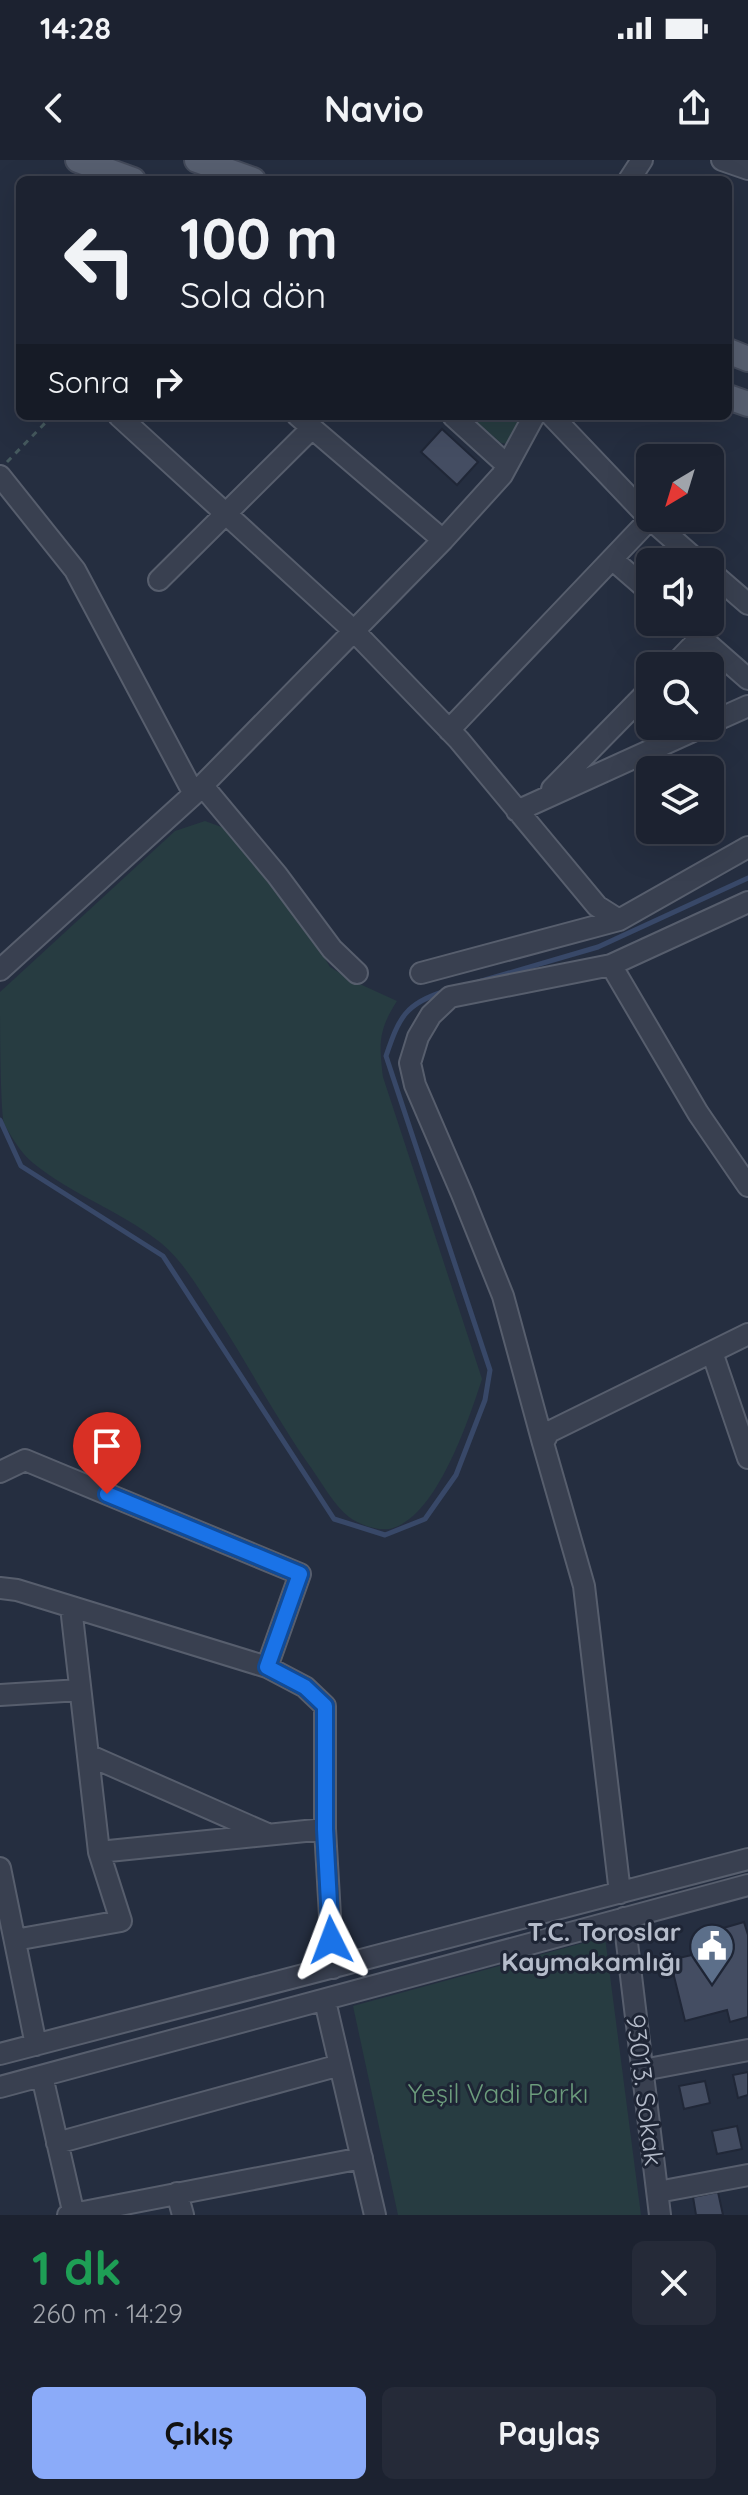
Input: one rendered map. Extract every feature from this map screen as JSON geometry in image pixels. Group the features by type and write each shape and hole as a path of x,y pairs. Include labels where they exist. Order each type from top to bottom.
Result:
{"main road":[{"path":"78,160 117,176"},
{"path":"197,160 242,176"}],"street":[{"path":"722,160 748,169"},
{"path":"123,420 354,631 449,730 597,906 619,920"},
{"path":"457,420 507,465"},
{"path":"0,970 198,790 443,540 502,475 532,420"},
{"path":"556,420 636,504"},
{"path":"159,580 226,514 305,422 443,540"},
{"path":"0,476 75,570 198,790 277,875 332,949 357,973"},
{"path":"449,730 638,532"},
{"path":"665,532 683,548"},
{"path":"612,559 636,580"},
{"path":"724,583 748,604"},
{"path":"687,652 701,637 748,679"},
{"path":"543,799 636,703"},
{"path":"724,717 748,706"},
{"path":"517,811 673,740"},
{"path":"421,973 619,920 748,847"},
{"path":"620,1893 584,1586 503,1296 415,1085 410,1063 418,1037 431,1015 450,997 611,965 748,902"},
{"path":"611,965 698,1113 748,1186"},
{"path":"543,1443 549,1432 748,1334"},
{"path":"712,1352 748,1458"},
{"path":"0,1472 25,1460 300,1574 267,1667"},
{"path":"0,1588 17,1590 267,1667 305,1687 325,1706 325,1829 333,1968"},
{"path":"9,1932 121,1921 99,1852 71,1607"},
{"path":"0,1695 80,1690"},
{"path":"88,1755 268,1834"},
{"path":"99,1852 325,1829"},
{"path":"0,2054 748,1859"},
{"path":"0,1868 9,1932 36,2045"},
{"path":"0,2087 748,1885"},
{"name":"93013. Sokak","path":"624,1918 660,2215"},
{"path":"325,2001 375,2215"},
{"path":"643,2070 748,2050"},
{"path":"57,2143 340,2065"},
{"path":"42,2076 71,2215 362,2158"},
{"path":"658,2192 748,2175"},
{"path":"177,2193 183,2215"}],"path":[{"path":"0,469 48,420"}],"green space":[{"path":"475,420 520,420 508,444 501,443"},
{"path":"205,821 227,829 304,923 330,967 397,1001 381,1038 383,1077 482,1379 459,1442 436,1488 406,1522 389,1529 373,1528 357,1522 334,1501 198,1287 169,1251 146,1232 33,1163 4,1124 0,992 175,831"},
{"name":"Yeşil Vadi Parkı","path":"605,1937 641,2215 398,2215 353,2006"}],"building":[{"path":"442,429 478,462 457,485 421,452"},
{"name":"T.C. Toroslar Kaymakamlığı","path":"744,1922 748,1935 748,2017 730,2022 727,2010 685,2021 670,1960 718,1949 713,1931"},
{"path":"748,2072 748,2095 738,2098 733,2075"},
{"path":"705,2081 710,2103 684,2109 679,2086"},
{"path":"737,2126 742,2149 717,2154 712,2131"},
{"path":"718,2192 723,2215 696,2215 693,2197"}],"waterway":[{"path":"478,982 598,947 748,878"},
{"path":"0,1120 21,1166 163,1256 334,1519 385,1535 425,1519 456,1475 485,1400 490,1370 386,1056 400,1022 412,1007 446,991"}],"place":[{"name":"T.C. Toroslar Kaymakamlığı","path":"712,1985"}],"route":[{"path":"107,1494 300,1574 267,1667 305,1687 325,1706 325,1829 331,1940"}]}
